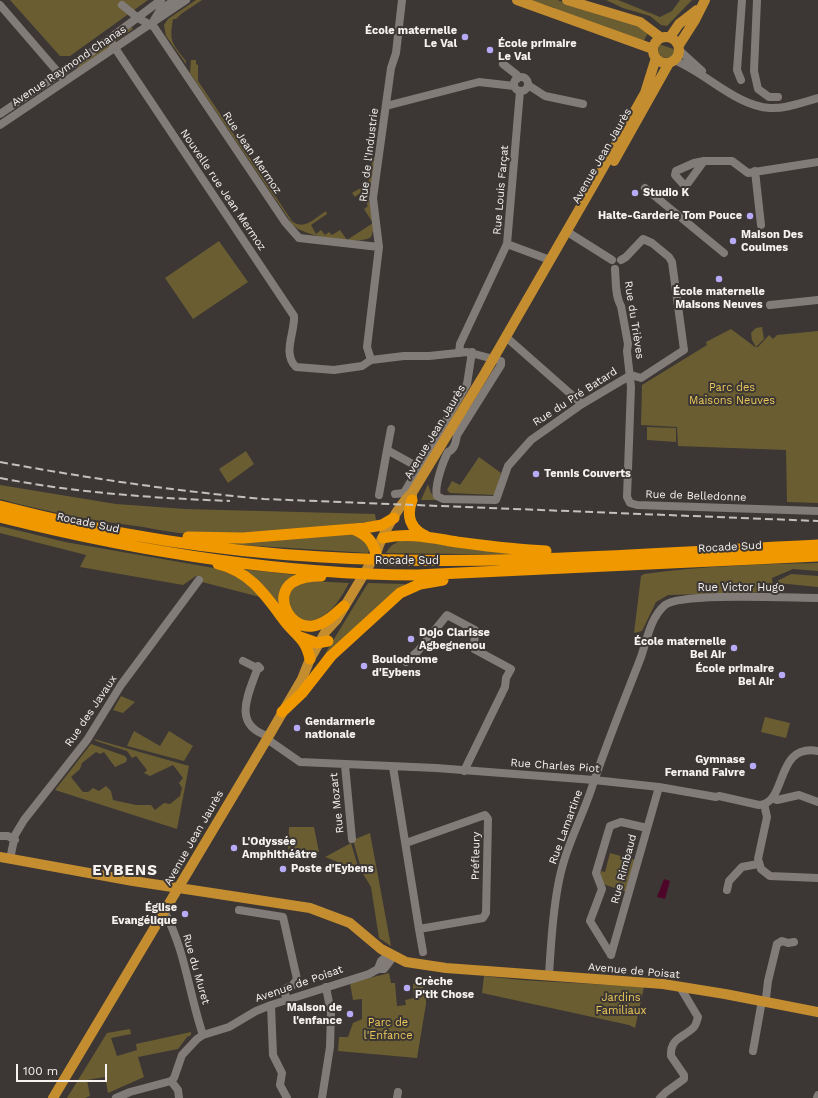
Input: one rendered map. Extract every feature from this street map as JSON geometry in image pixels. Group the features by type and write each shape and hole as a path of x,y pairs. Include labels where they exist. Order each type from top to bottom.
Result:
{"highway":[{"path":"50,518 177,536 243,538 376,527 401,519 408,511 412,496"},
{"name":"Rocade Sud","path":"0,506 50,518 180,542 297,556 422,560 590,556 818,545"},
{"name":"Rocade Sud","path":"0,516 85,536 168,551 277,567 385,575 417,575 818,556"},
{"path":"401,519 417,531 429,537"},
{"path":"353,529 362,533 370,540 376,554"},
{"path":"387,537 401,535 429,537 488,546 536,551 573,551 590,556"},
{"path":"168,551 222,565 239,573 259,588 289,626 300,637 308,649 310,659"},
{"path":"282,712 302,693 332,656 402,591 423,583 533,569"},
{"path":"344,606 321,623 303,626 293,620 288,614 284,605 284,595 291,584 306,577 385,575"},
{"path":"300,637 324,642"}],"main road":[{"path":"517,0 654,53 662,62 672,62 704,2"},
{"path":"567,0 640,22 665,37 679,48"},
{"path":"654,53 655,42 665,37 704,2"},
{"name":"Avenue Jean Jaurès","path":"567,233 644,92 654,53"},
{"name":"Avenue Jean Jaurès","path":"412,496 551,259 616,156 672,62"},
{"name":"Avenue Jean Jaurès","path":"53,1098 268,738 302,679 310,659 324,642 331,625 337,619 376,554 385,546 387,537 401,519"},
{"path":"302,679 313,666 324,642"},
{"path":"5,858 157,884 293,904 324,912 350,923 390,957"},
{"path":"157,884 165,893 166,908"},
{"name":"Avenue de Poisat","path":"390,957 406,962 446,968 549,975 680,987 765,1001 818,1012"}],"street":[{"path":"0,114 60,74 161,0"},
{"path":"153,24 150,17 152,12 166,0"},
{"path":"153,24 160,10 175,0"},
{"name":"Avenue Raymond Chanas","path":"0,125 153,24 186,0"},
{"name":"Rue de l'Industrie","path":"371,360 367,347 379,247 373,198 392,68 396,53 402,0"},
{"path":"741,80 737,70 742,0"},
{"path":"757,0 754,71 758,89 769,97 778,97"},
{"path":"120,3 129,17 130,24"},
{"name":"Rue Jean Mermoz","path":"120,3 138,18 153,24 285,222 296,236 308,240 379,247"},
{"path":"0,5 66,82"},
{"path":"115,48 122,39 139,26 138,18"},
{"name":"Nouvelle rue Jean Mermoz","path":"109,39 294,316 290,361 296,366 304,368 334,370 362,366 371,360"},
{"path":"679,48 712,81"},
{"path":"672,62 712,81 737,96 770,108 789,106 818,98"},
{"path":"503,64 517,75 517,85"},
{"path":"517,85 525,79 528,85 545,96 583,104"},
{"path":"386,106 479,82 517,85 526,89 528,85"},
{"name":"Rue Louis Farçat","path":"459,353 460,343 507,244 517,85"},
{"path":"704,161 732,161 748,173 818,162"},
{"path":"755,171 761,225"},
{"path":"645,188 724,253"},
{"path":"567,233 612,260 616,258 621,260 626,257 643,238 669,257 672,262 684,350 640,378 631,375"},
{"path":"507,244 551,259"},
{"name":"Rue du Trièves","path":"612,260 611,265 615,269 617,280 615,287 618,301 621,306 628,344 627,351 631,375"},
{"name":"Rue du Trièves","path":"615,269 621,267 621,260"},
{"path":"770,305 818,300"},
{"path":"506,337 582,404"},
{"path":"371,360 404,356 472,352 485,357 494,358"},
{"name":"Avenue Jean Jaurès","path":"395,494 404,492 467,384 472,352"},
{"name":"Avenue Jean Jaurès","path":"494,358 501,361 501,365 457,435 456,442 444,459 436,490 438,496 443,499 496,500"},
{"name":"Rue du Pré Batard","path":"496,500 508,466 531,440 582,404 631,375"},
{"name":"Rue de Belledonne","path":"631,375 627,498 630,503 637,505 818,511"},
{"path":"379,495 391,428"},
{"path":"387,450 418,467"},
{"name":"Rue des Javaux","path":"5,858 24,820 87,740 121,685 160,635 199,580"},
{"name":"Rue Victor Hugo","path":"665,605 679,599 741,597 818,598"},
{"name":"Rue Lamartine","path":"549,975 556,906 564,861 652,624 665,605"},
{"path":"406,662 418,651 447,615 475,630 474,649 511,669 506,678 505,687 464,771"},
{"name":"Rue Charles Piot","path":"243,662 256,669 245,704 247,720 253,728 300,762 594,780 659,787 764,804"},
{"path":"818,751 802,752 790,760 772,798 764,804 767,817 758,864 763,872 770,876 818,878"},
{"name":"Rue Mozart","path":"345,765 352,839"},
{"path":"393,767 423,952"},
{"name":"Rue Rimbaud","path":"647,828 621,822 610,826 596,873 602,889 590,921 611,955 659,787"},
{"path":"772,798 778,800 800,794 818,802"},
{"name":"Préfleury","path":"406,843 485,815 488,819 486,913 483,918 419,929"},
{"path":"0,836 8,836 15,840"},
{"path":"727,890 729,881 742,867 758,864"},
{"name":"Rue du Muret","path":"166,908 177,940 203,1035"},
{"path":"239,910 283,917 297,979 292,986 284,989 286,1001"},
{"path":"753,1051 761,1006 765,1001 777,944 782,941 788,943 794,942"},
{"name":"Avenue de Poisat","path":"171,1081 187,1049 203,1035 224,1030 245,1017 271,1005 369,974 378,969 381,961 390,957"},
{"path":"322,1098 330,1047 331,1013 326,987"},
{"path":"660,1098 684,1079 684,1074 671,1056 672,1044 676,1039 694,1028 698,1017 680,987"},
{"path":"271,1005 273,1054 282,1073 280,1085 287,1098"},
{"path":"116,1098 130,1092 171,1081 178,1090 179,1098"}],"green space":[{"path":"10,0 148,0 70,56 60,56"},
{"path":"196,0 202,0 176,19 173,19 171,33 173,42 186,61 186,64 166,36 164,25 168,19"},
{"path":"530,0 557,0 639,26 648,33 643,42 555,12 555,8"},
{"path":"606,0 618,0 660,17 672,11 680,0 692,0 667,26 661,25 650,16 623,8"},
{"path":"131,27 133,29 113,43 108,50 80,68 77,68 80,64"},
{"path":"659,44 676,50 671,58 662,57 658,53"},
{"path":"191,60 196,60 196,64 198,65 198,81 292,221 296,224 305,224 314,220 326,211 327,214 311,225 316,234 321,230 325,235 329,232 332,235 340,230 347,240 373,223 364,209 368,206 365,200 367,199 369,200 374,228 371,237 364,240 355,241 331,239 308,233 293,225 190,73"},
{"path":"376,155 370,191 362,197 360,193 355,197 352,193 368,182 372,161"},
{"path":"219,241 248,282 193,319 165,278"},
{"path":"762,327 764,339 756,347 752,340 751,333 756,328"},
{"name":"Parc des Maisons Neuves","path":"731,329 755,347 758,347 769,335 773,339 777,335 818,331 818,503 787,502 786,450 678,446 677,427 641,425 642,385 707,345 706,342"},
{"path":"647,427 676,428 676,442 647,440"},
{"path":"246,451 254,464 228,483 219,469"},
{"path":"479,457 501,473 495,495 450,493 447,490 452,481 460,485"},
{"path":"428,484 431,493 437,500 421,500"},
{"path":"0,485 116,504 185,509 375,514 376,521 261,533 185,534 89,519 18,504 0,499"},
{"path":"0,526 65,542 214,568 237,576 259,592 260,597 202,582 196,576 183,585 80,567 86,555 0,533"},
{"path":"353,533 371,547 368,553 227,544 227,541"},
{"path":"411,539 532,555 386,553 391,546 396,543"},
{"path":"818,563 818,571 793,569 772,578 773,592 668,595 656,602 642,631 634,633 641,576 644,574 731,566"},
{"path":"243,569 295,575 283,611"},
{"path":"791,574 818,576 818,587 777,583 777,581"},
{"path":"311,581 349,583 341,597 328,612 323,616 309,622 295,616 288,604 290,592 299,583"},
{"path":"368,583 405,584 317,667"},
{"path":"121,696 135,702 123,713 113,710"},
{"path":"765,717 790,723 786,738 761,732"},
{"path":"134,731 160,746 169,731 193,746 184,761 127,746"},
{"path":"94,739 189,766 177,829 55,790 91,744 125,756 127,759 126,762 115,767 104,752 100,754 96,752 82,763 80,769 71,777 83,792 88,792 93,788 99,791 106,786 111,791 113,800 136,805 151,805 155,810 164,803 170,804 180,796 182,788 179,783 183,778 173,765 150,776 144,773 147,770 136,756 132,758 127,751"},
{"path":"289,827 314,827 319,852 288,849"},
{"path":"370,833 391,946 379,938 371,887 362,872 353,840"},
{"path":"351,843 359,870 325,857"},
{"path":"610,853 635,860 626,892 603,884 599,876 601,871 605,872"},
{"name":"Parc de l'Enfance","path":"389,973 391,983 395,983 397,1006 406,1005 405,1000 414,998 413,984 418,983 426,990 426,1004 417,1058 338,1051 339,1037 348,1037 353,1023 362,1019 362,999 353,1000 350,983"},
{"name":"Jardins Familiaux","path":"484,976 521,980 644,987 635,1028 629,1025 482,993"},
{"path":"130,1029 131,1034 111,1038 117,1056 137,1050 136,1044 191,1032 191,1035 187,1037 178,1049 138,1057 144,1077 108,1093 105,1077 87,1080 90,1096 85,1098 67,1098 107,1033"}],"shaded area":[{"path":"664,879 670,881 665,899 657,897"}],"railway":[{"path":"0,462 131,484 264,499 818,521"},
{"path":"0,478 58,488 115,494 230,501"}],"place":[{"name":"École maternelle Le Val","path":"465,37"},
{"name":"École primaire Le Val","path":"490,50"},
{"name":"Studio K","path":"635,193"},
{"name":"Halte-Garderie Tom Pouce","path":"750,216"},
{"name":"Maison Des Coulmes","path":"733,241"},
{"name":"École maternelle Maisons Neuves","path":"719,279"},
{"name":"Tennis Couverts","path":"536,474"},
{"name":"Dojo Clarisse Agbegnenou","path":"411,639"},
{"name":"École maternelle Bel Air","path":"734,648"},
{"name":"Boulodrome d'Eybens","path":"364,666"},
{"name":"École primaire Bel Air","path":"782,675"},
{"name":"Gendarmerie nationale","path":"297,728"},
{"name":"Gymnase Fernand Faivre","path":"753,766"},
{"name":"L'Odyssée Amphithéâtre","path":"234,848"},
{"name":"Poste d'Eybens","path":"283,869"},
{"name":"Église Evangélique","path":"185,914"},
{"name":"Crèche P'tit Chose","path":"407,988"},
{"name":"Maison de l'enfance","path":"350,1014"}],"district":[{"name":"EYBENS","path":"125,871"}]}
